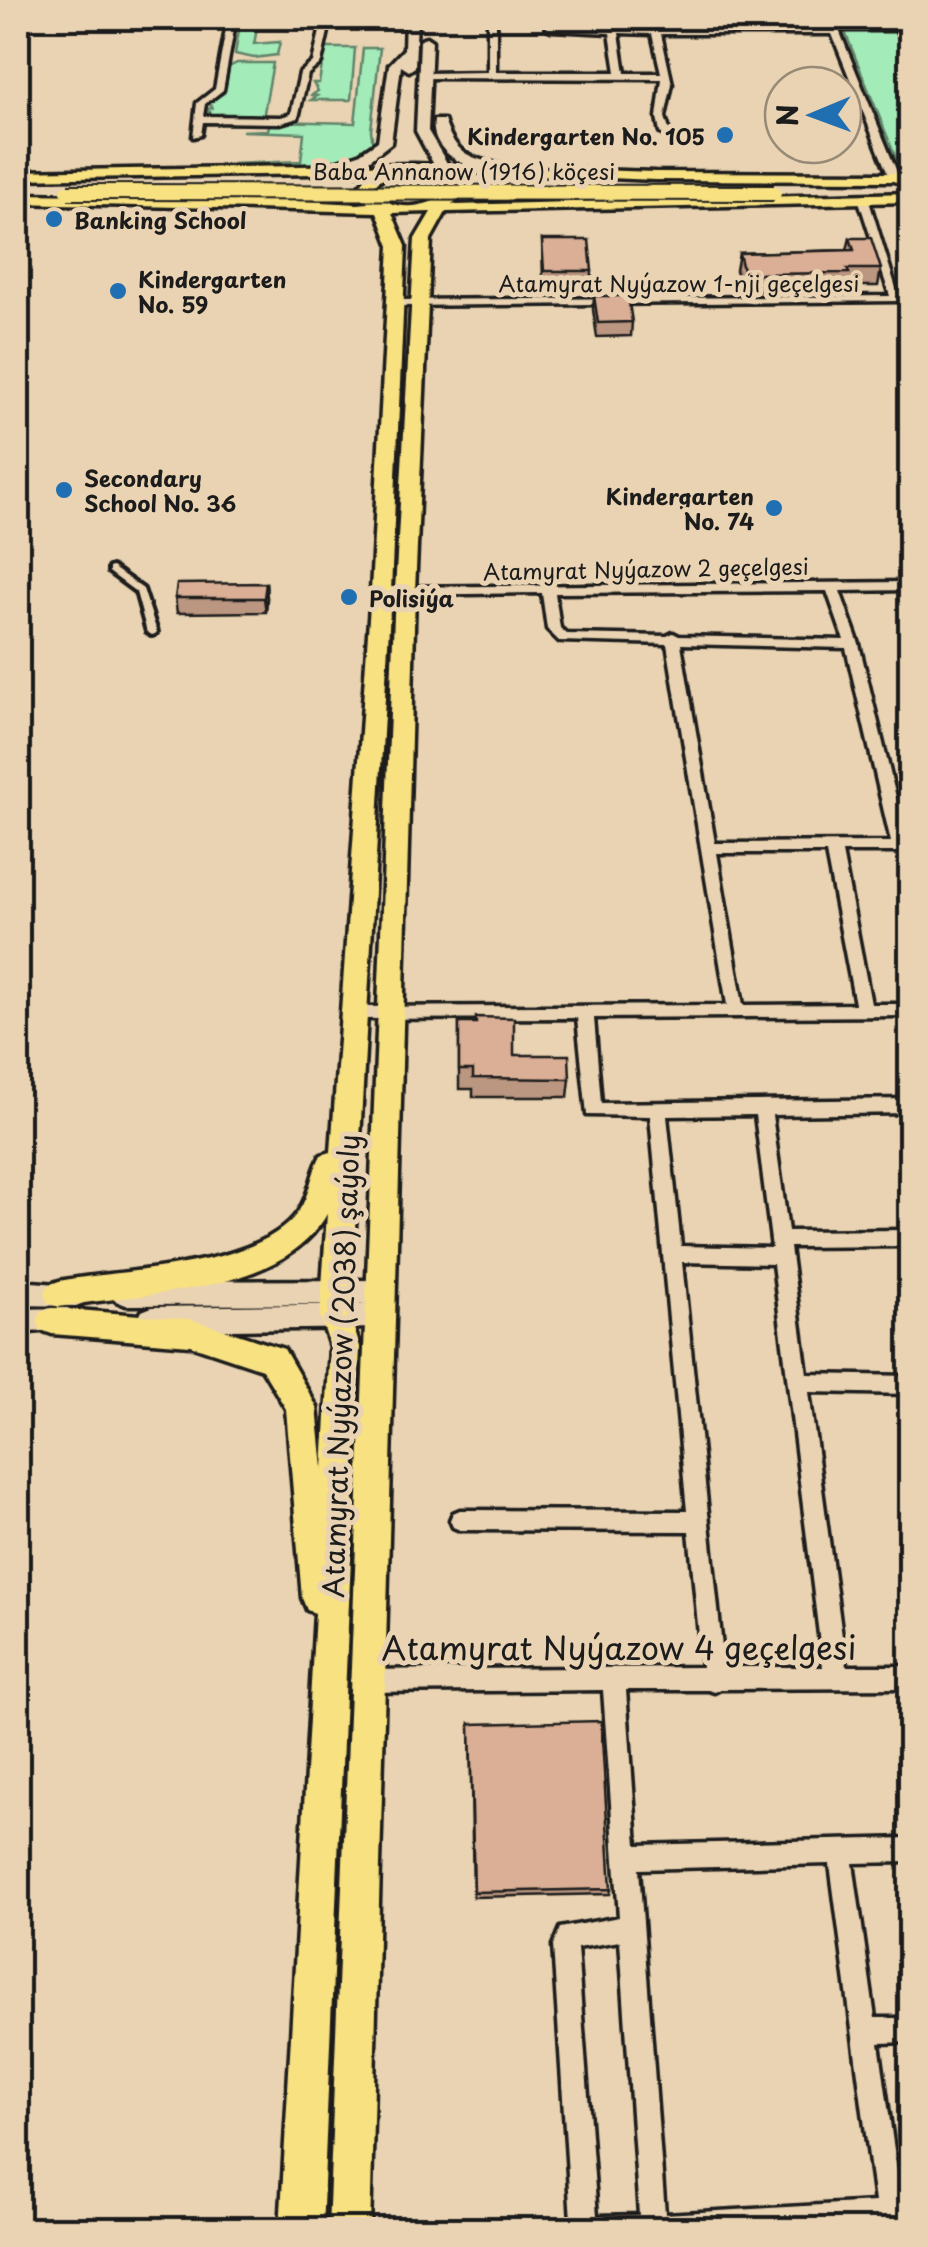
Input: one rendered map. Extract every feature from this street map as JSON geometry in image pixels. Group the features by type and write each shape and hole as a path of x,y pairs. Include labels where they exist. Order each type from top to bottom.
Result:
{"main road":[{"path":"408,86 411,18"},
{"path":"427,18 422,132 440,163 440,172"},
{"path":"318,170 381,147 389,128 395,65 410,50"},
{"path":"425,76 439,104 439,134 444,144 470,162 500,169 905,181"},
{"path":"387,171 385,164 398,149"},
{"path":"18,175 500,169"},
{"path":"304,206 329,190 318,170"},
{"name":"Atamyrat Nyýazow (2038) şaýoly","path":"387,171 370,179 364,189 370,199 386,206 384,215 398,246 407,303"},
{"name":"Atamyrat Nyýazow (2038) şaýoly","path":"302,2230 345,1348 336,1304 355,1013 393,592 407,303 420,250 439,206 452,200 460,188 457,180 440,172"},
{"path":"512,208 493,189 501,178 530,172"},
{"name":"Baba Annanow (1916) köçesi","path":"772,189 905,181"},
{"name":"Baba Annanow (1916) köçesi","path":"18,184 70,188 772,189 910,195"},
{"name":"Baba Annanow (1916) köçesi","path":"18,196 70,188"},
{"path":"18,196 330,208 386,206 408,210 439,206 458,210 864,201 910,195"},
{"path":"330,208 360,221 376,234 380,245 380,286 407,303 444,236 459,224 512,208"},
{"name":"Atamyrat Nyýazow (2038) şaýoly","path":"349,2230 391,1012 393,592"},
{"path":"18,1321 55,1307 225,1272 266,1258 286,1245 323,1202 355,1013"},
{"path":"18,1294 55,1307 190,1332 277,1364 301,1406 328,1681"},
{"path":"55,1307 381,1304"}],"street":[{"path":"196,135 201,103 219,90 232,18"},
{"path":"200,120 282,120 295,116 304,72 317,63 326,18"},
{"path":"492,18 492,76"},
{"path":"547,18 551,28 614,30 910,28"},
{"path":"830,18 905,181"},
{"path":"614,30 620,76"},
{"path":"656,31 666,76 666,110 661,117 665,134"},
{"path":"425,76 666,76"},
{"name":"Atamyrat Nyýazow 1-nji geçelgesi","path":"407,303 896,299 864,201"},
{"path":"112,570 140,591 152,632"},
{"path":"709,848 905,847 852,644 832,586"},
{"name":"Atamyrat Nyýazow 2 geçelgesi","path":"393,592 910,586"},
{"path":"548,589 554,629 564,638 852,644"},
{"path":"673,638 736,1010"},
{"path":"833,847 864,1010"},
{"path":"355,1013 910,1010"},
{"path":"585,1011 593,1110 910,1106"},
{"path":"658,1109 714,1681"},
{"path":"763,1109 836,1678"},
{"path":"672,1254 910,1238"},
{"path":"799,1383 910,1384"},
{"path":"460,1520 698,1521"},
{"name":"Atamyrat Nyýazow 4 geçelgesi","path":"328,1681 910,1677"},
{"path":"614,1682 653,2226"},
{"path":"627,1857 910,1850"},
{"path":"632,1928 581,1932 568,1937 565,1945 583,2229 760,2227 900,2215 863,2031 840,1852"},
{"path":"863,2031 910,2030"}],"green space":[{"path":"241,18 259,18 254,44 280,42 277,55 254,58 235,54"},
{"path":"845,32 895,32 910,64 910,168 900,168 863,77 863,65 858,65"},
{"path":"325,48 355,48 351,100 311,100 317,96 312,95 318,91 313,83 319,83"},
{"path":"363,48 380,48 371,130 373,145 358,154 324,163 234,167 301,161 304,133 242,131 268,130 270,121 355,123"},
{"path":"237,63 273,63 263,118 205,116 210,112 206,109 212,108 209,102 224,93 229,67"}],"building":[{"path":"902,212 910,212 910,233"},
{"path":"850,238 871,238 881,269 744,274 739,253 854,250"},
{"path":"542,240 589,240 592,271 544,271"},
{"path":"594,296 628,296 632,322 598,323"},
{"path":"266,583 264,598 175,598 177,584"},
{"path":"476,1017 514,1018 514,1055 569,1055 570,1079 473,1078 473,1070 459,1070 459,1023 476,1023"},
{"path":"601,1721 611,1889 474,1892 470,1724"}],"place":[{"name":"Kindergarten No. 105","path":"725,135"},
{"name":"Banking School","path":"54,219"},
{"name":"Kindergarten No. 59","path":"118,291"},
{"name":"Secondary School No. 36","path":"64,490"},
{"name":"Kindergarten No. 74","path":"774,508"},
{"name":"Polisiýa","path":"349,597"}]}
